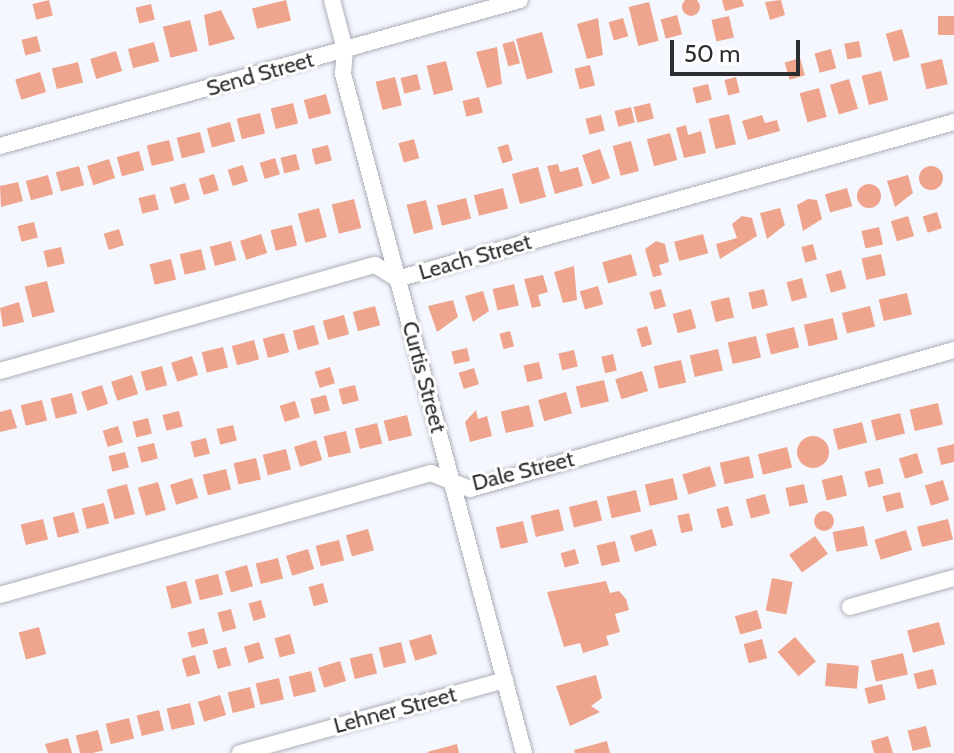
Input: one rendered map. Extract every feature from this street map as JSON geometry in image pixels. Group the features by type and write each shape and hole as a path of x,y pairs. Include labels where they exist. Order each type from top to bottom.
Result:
{"street":[{"name":"Curtis Street","path":"332,0 345,50 343,74 524,753"},
{"name":"Send Street","path":"0,146 520,0"},
{"name":"Leach Street","path":"0,371 375,265 397,279 954,122"},
{"name":"Dale Street","path":"0,595 431,473 470,489 954,350"},
{"path":"850,607 954,578"},
{"name":"Lehner Street","path":"240,753 505,680"}],"building":[{"path":"687,-2 695,-2 700,7 698,14 687,16 682,11 682,3"},
{"path":"49,0 53,16 36,20 33,4"},
{"path":"286,0 291,20 257,29 252,8"},
{"path":"722,0 742,0 744,6 725,11"},
{"path":"781,0 785,15 770,20 765,2"},
{"path":"649,2 659,41 638,46 629,7"},
{"path":"151,4 155,20 139,23 135,8"},
{"path":"221,10 235,39 209,46 204,15"},
{"path":"677,15 682,34 666,39 661,19"},
{"path":"729,16 734,37 716,41 711,20"},
{"path":"938,16 954,16 954,35 938,35"},
{"path":"598,18 603,55 587,59 577,24"},
{"path":"623,18 628,36 614,40 609,22"},
{"path":"190,20 198,51 171,58 163,27"},
{"path":"902,29 910,57 894,62 886,34"},
{"path":"542,32 553,73 527,80 516,39"},
{"path":"37,36 41,52 25,55 21,40"},
{"path":"514,41 520,63 508,66 502,44"},
{"path":"859,41 862,57 847,60 844,44"},
{"path":"154,42 159,61 133,68 128,49"},
{"path":"497,47 502,84 487,88 476,52"},
{"path":"831,49 836,68 820,73 815,53"},
{"path":"116,51 122,71 96,79 90,59"},
{"path":"800,58 805,75 790,80 785,62"},
{"path":"942,59 948,84 926,89 921,64"},
{"path":"446,61 453,90 434,95 427,66"},
{"path":"78,62 83,82 57,89 52,69"},
{"path":"590,65 595,85 580,89 574,69"},
{"path":"881,71 888,100 869,105 862,76"},
{"path":"40,72 46,92 21,100 15,80"},
{"path":"417,74 421,90 404,94 401,78"},
{"path":"395,77 402,105 383,110 376,82"},
{"path":"736,77 740,93 728,95 724,80"},
{"path":"849,79 858,109 839,114 830,85"},
{"path":"708,84 712,100 696,103 692,88"},
{"path":"819,88 827,117 807,122 800,93"},
{"path":"326,94 331,113 309,119 304,100"},
{"path":"479,97 483,113 466,117 463,101"},
{"path":"293,103 298,123 276,129 271,109"},
{"path":"650,103 654,119 637,123 634,107"},
{"path":"631,107 635,123 618,127 615,111"},
{"path":"260,113 265,133 242,139 237,119"},
{"path":"729,114 736,144 716,149 709,119"},
{"path":"601,115 605,131 589,134 585,119"},
{"path":"762,115 765,123 777,120 780,131 748,140 742,121"},
{"path":"230,122 235,141 212,148 207,128"},
{"path":"686,125 688,135 701,131 706,153 684,158 676,128"},
{"path":"200,132 205,152 182,158 177,138"},
{"path":"670,133 677,160 654,166 647,139"},
{"path":"414,139 419,158 404,162 399,143"},
{"path":"169,140 174,160 152,166 147,146"},
{"path":"631,141 639,171 621,176 613,146"},
{"path":"508,144 513,160 502,163 497,147"},
{"path":"328,145 332,161 315,165 312,149"},
{"path":"600,149 610,178 592,184 582,155"},
{"path":"139,151 144,170 122,176 117,157"},
{"path":"296,154 300,170 284,173 280,158"},
{"path":"275,158 280,174 265,179 260,163"},
{"path":"109,159 115,178 93,185 87,166"},
{"path":"558,164 560,172 578,167 583,186 555,194 547,166"},
{"path":"243,165 248,181 233,186 228,170"},
{"path":"79,166 84,185 61,192 56,172"},
{"path":"931,166 940,169 943,178 940,187 931,190 922,187 919,178 922,169"},
{"path":"538,167 546,197 520,204 512,174"},
{"path":"214,174 219,190 204,195 199,179"},
{"path":"48,175 53,194 31,200 26,181"},
{"path":"908,175 913,193 895,207 887,181"},
{"path":"18,182 23,201 1,207 0,186"},
{"path":"185,183 190,199 175,204 170,188"},
{"path":"869,184 878,187 881,196 878,205 869,208 860,205 857,196 860,187"},
{"path":"503,188 508,208 479,216 474,195"},
{"path":"847,188 852,206 830,213 825,194"},
{"path":"155,194 159,210 142,214 139,198"},
{"path":"466,198 471,218 442,226 437,205"},
{"path":"354,199 361,228 339,234 332,205"},
{"path":"808,199 817,200 822,219 803,231 797,205"},
{"path":"426,200 433,229 414,234 407,205"},
{"path":"319,208 327,237 306,243 298,214"},
{"path":"780,208 785,225 767,239 760,213"},
{"path":"937,212 942,228 928,233 923,216"},
{"path":"742,216 752,218 757,236 720,259 716,244 737,238 732,224"},
{"path":"908,216 914,236 897,241 891,221"},
{"path":"34,222 38,238 21,242 18,226"},
{"path":"292,225 297,245 276,251 271,230"},
{"path":"879,227 883,245 866,249 861,231"},
{"path":"119,229 124,245 109,250 104,234"},
{"path":"261,234 267,253 246,260 240,241"},
{"path":"703,234 708,253 679,261 674,242"},
{"path":"231,241 236,260 215,266 210,247"},
{"path":"656,241 665,244 669,262 659,265 662,275 653,277 645,249"},
{"path":"813,244 817,260 805,262 801,247"},
{"path":"61,247 65,264 47,268 43,251"},
{"path":"201,249 206,269 185,275 180,254"},
{"path":"631,254 637,275 608,283 602,262"},
{"path":"881,254 886,275 866,280 862,258"},
{"path":"171,259 176,279 155,285 150,264"},
{"path":"574,266 577,300 563,303 554,272"},
{"path":"841,270 846,288 831,293 826,274"},
{"path":"543,275 548,292 538,295 541,306 532,308 524,279"},
{"path":"802,278 807,297 792,301 787,282"},
{"path":"47,281 55,312 32,318 25,287"},
{"path":"514,284 519,305 498,310 493,289"},
{"path":"598,286 603,304 585,310 580,291"},
{"path":"661,289 666,306 654,310 649,292"},
{"path":"764,289 768,306 752,309 748,293"},
{"path":"483,291 489,311 473,322 465,296"},
{"path":"907,293 912,314 884,321 879,300"},
{"path":"729,297 734,317 716,322 711,302"},
{"path":"453,300 458,317 437,332 428,306"},
{"path":"19,302 24,322 3,327 0,308"},
{"path":"375,306 380,325 358,331 353,312"},
{"path":"870,306 875,326 847,333 842,313"},
{"path":"691,309 696,328 678,333 673,314"},
{"path":"344,315 349,334 328,340 323,321"},
{"path":"833,318 838,339 809,346 804,325"},
{"path":"314,325 319,344 298,350 293,331"},
{"path":"647,326 652,344 642,347 636,329"},
{"path":"794,327 799,347 771,354 766,334"},
{"path":"510,331 514,346 504,349 499,334"},
{"path":"284,333 289,352 268,358 263,339"},
{"path":"756,336 761,357 733,364 728,343"},
{"path":"254,340 259,359 237,365 232,346"},
{"path":"223,347 228,367 207,373 202,352"},
{"path":"467,348 470,361 454,364 451,352"},
{"path":"718,349 723,370 695,377 690,356"},
{"path":"574,350 578,367 562,370 558,354"},
{"path":"613,354 617,371 605,373 601,357"},
{"path":"192,356 198,375 177,382 171,363"},
{"path":"681,360 686,382 659,389 654,366"},
{"path":"539,362 543,379 527,382 523,366"},
{"path":"162,366 167,385 146,391 141,372"},
{"path":"330,367 335,383 320,388 315,372"},
{"path":"474,368 479,384 464,389 459,373"},
{"path":"642,371 648,391 621,399 615,379"},
{"path":"132,375 138,394 117,401 111,382"},
{"path":"604,380 609,401 581,408 576,387"},
{"path":"102,385 108,404 87,411 81,392"},
{"path":"355,385 359,401 342,405 339,389"},
{"path":"566,392 572,413 544,421 538,400"},
{"path":"72,393 77,413 56,419 51,398"},
{"path":"326,395 330,411 314,414 310,399"},
{"path":"42,400 47,420 26,426 21,405"},
{"path":"295,401 300,417 285,422 280,406"},
{"path":"938,403 943,424 915,431 910,410"},
{"path":"529,405 534,426 506,433 501,412"},
{"path":"11,409 17,428 0,432 0,412"},
{"path":"476,410 478,419 487,416 492,436 470,442 465,422"},
{"path":"179,411 183,427 166,431 163,415"},
{"path":"900,413 905,433 876,441 871,420"},
{"path":"407,415 412,435 389,441 384,421"},
{"path":"148,418 152,434 136,437 132,422"},
{"path":"862,422 867,442 838,450 833,429"},
{"path":"377,423 382,443 360,449 355,429"},
{"path":"233,425 237,441 220,445 217,429"},
{"path":"118,426 123,442 108,447 103,431"},
{"path":"346,431 351,452 329,458 324,436"},
{"path":"813,436 824,441 829,452 824,463 813,468 802,463 797,452 802,441"},
{"path":"206,438 210,454 194,457 190,442"},
{"path":"316,440 322,460 300,467 294,447"},
{"path":"154,443 158,459 141,463 138,447"},
{"path":"954,444 954,462 941,465 937,448"},
{"path":"787,447 792,467 763,475 758,454"},
{"path":"286,449 291,469 268,475 263,455"},
{"path":"125,452 129,468 112,472 109,456"},
{"path":"917,453 923,473 905,479 899,459"},
{"path":"749,456 754,477 725,484 720,463"},
{"path":"256,458 261,479 239,485 234,463"},
{"path":"710,466 716,486 688,495 682,474"},
{"path":"880,468 884,484 868,487 864,472"},
{"path":"226,469 231,489 208,495 203,475"},
{"path":"842,475 847,495 827,500 822,480"},
{"path":"192,478 198,498 176,505 170,485"},
{"path":"673,478 678,499 650,506 645,485"},
{"path":"943,480 949,500 931,506 925,486"},
{"path":"158,482 166,510 146,516 138,488"},
{"path":"127,484 135,514 115,519 107,489"},
{"path":"804,484 808,503 789,507 785,488"},
{"path":"636,490 641,511 612,518 607,497"},
{"path":"900,492 904,508 886,512 883,496"},
{"path":"765,494 770,513 751,518 746,499"},
{"path":"597,500 602,520 574,527 569,507"},
{"path":"104,503 109,523 87,529 82,509"},
{"path":"728,506 733,525 722,528 716,509"},
{"path":"559,509 564,530 536,537 531,516"},
{"path":"824,511 831,514 834,521 831,528 824,531 817,528 814,521 817,514"},
{"path":"74,512 79,532 58,538 53,517"},
{"path":"689,513 693,531 681,533 677,516"},
{"path":"43,519 48,539 26,545 21,525"},
{"path":"948,519 953,539 922,547 917,527"},
{"path":"523,521 528,542 501,549 496,527"},
{"path":"864,526 868,546 836,552 833,532"},
{"path":"368,529 374,550 352,556 346,535"},
{"path":"652,529 657,545 635,552 630,536"},
{"path":"906,530 912,550 881,560 874,540"},
{"path":"815,536 828,554 802,573 789,555"},
{"path":"339,540 344,560 321,566 316,546"},
{"path":"615,541 620,561 602,566 597,546"},
{"path":"308,549 314,569 292,576 286,556"},
{"path":"575,549 579,563 565,568 561,553"},
{"path":"278,558 283,578 261,584 256,564"},
{"path":"247,565 253,586 231,592 225,571"},
{"path":"218,574 223,594 200,600 195,580"},
{"path":"772,578 793,582 786,614 766,610"},
{"path":"186,581 192,603 172,609 166,586"},
{"path":"606,581 610,593 619,591 626,599 629,610 615,614 620,632 606,636 609,645 583,653 580,643 564,647 547,592"},
{"path":"323,583 328,602 314,606 309,587"},
{"path":"261,600 266,617 253,621 249,604"},
{"path":"231,609 236,628 223,632 217,613"},
{"path":"757,610 762,628 740,635 735,616"},
{"path":"939,622 945,644 913,653 907,631"},
{"path":"39,627 46,654 26,659 19,632"},
{"path":"204,628 208,643 192,648 188,632"},
{"path":"290,634 295,653 280,657 275,638"},
{"path":"431,634 437,654 415,661 409,641"},
{"path":"795,637 816,661 799,676 778,652"},
{"path":"762,639 767,658 749,663 744,644"},
{"path":"259,642 264,658 249,663 244,647"},
{"path":"401,642 406,662 384,668 379,648"},
{"path":"226,647 231,665 218,669 213,651"},
{"path":"372,653 377,673 355,679 350,659"},
{"path":"903,653 908,674 876,682 871,660"},
{"path":"195,655 200,673 187,677 182,659"},
{"path":"340,661 346,681 324,688 318,668"},
{"path":"827,663 859,666 857,689 825,686"},
{"path":"933,669 937,685 917,689 914,674"},
{"path":"311,671 316,691 294,697 289,677"},
{"path":"596,675 602,698 591,706 600,712 570,726 556,686"},
{"path":"279,678 284,699 261,705 256,683"},
{"path":"882,684 886,700 868,704 865,688"},
{"path":"250,687 255,707 233,713 228,693"},
{"path":"220,695 226,715 204,722 198,702"},
{"path":"190,703 195,724 172,730 167,708"},
{"path":"159,710 164,730 142,736 137,716"},
{"path":"129,718 134,738 111,744 106,724"},
{"path":"926,726 931,746 913,751 908,731"},
{"path":"98,730 103,750 80,753 76,736"},
{"path":"888,736 893,753 874,753 871,741"},
{"path":"68,738 72,753 48,753 45,744"},
{"path":"607,741 610,753 575,753 574,750"},
{"path":"457,744 459,753 427,752"}]}
